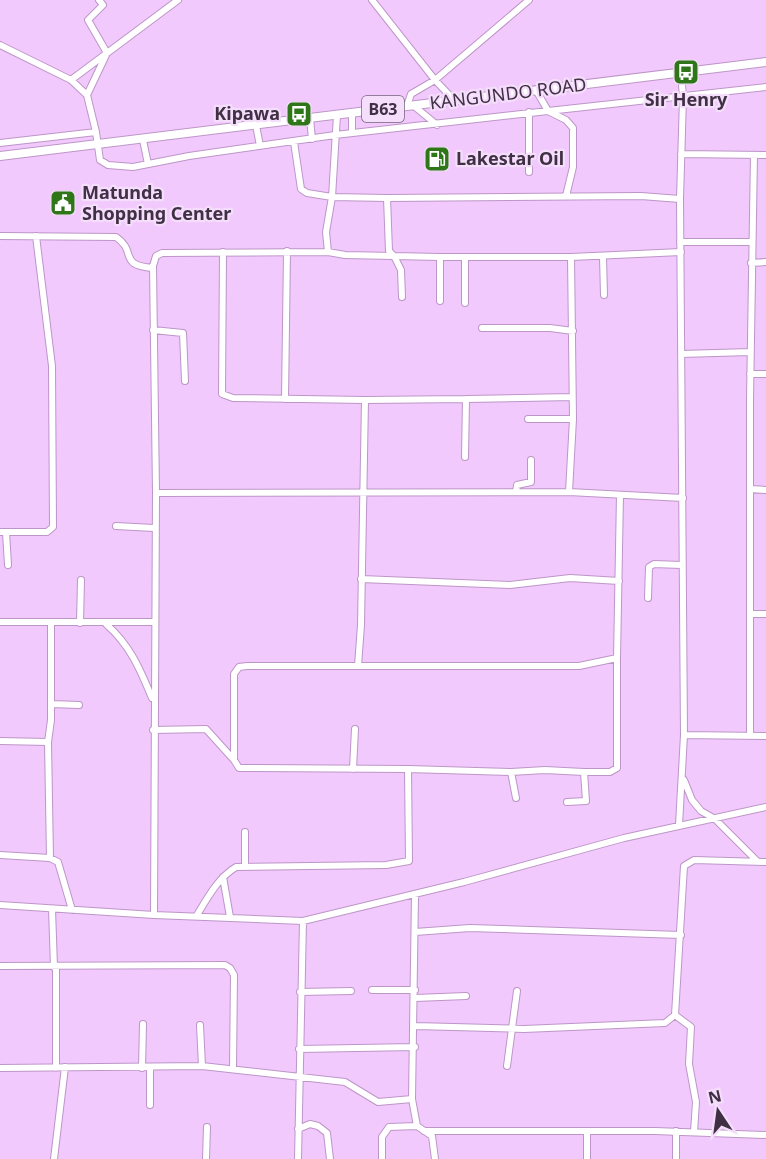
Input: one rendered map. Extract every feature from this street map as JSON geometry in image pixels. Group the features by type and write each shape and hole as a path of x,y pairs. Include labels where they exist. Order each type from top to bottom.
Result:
{"highway":[{"name":"KANGUNDO ROAD","path":"0,156 766,62"}],"street":[{"path":"99,0 103,5 88,20 107,53"},
{"path":"70,81 178,0"},
{"path":"372,0 435,80 454,100"},
{"path":"437,125 411,106 411,94 435,80 529,0"},
{"path":"0,39 9,49"},
{"path":"0,45 70,81 87,94 96,132 98,154 102,162 127,167 335,135 437,125 582,105 683,97 766,87"},
{"path":"87,94 107,53"},
{"path":"679,825 684,735 681,565 683,498 680,199 683,97 681,74"},
{"path":"536,90 548,111 566,120 573,128 573,167 566,196"},
{"path":"352,112 352,134"},
{"path":"528,112 529,172"},
{"path":"328,252 326,232 332,197 337,114"},
{"path":"310,118 312,139"},
{"path":"256,124 260,146"},
{"path":"0,143 96,132"},
{"path":"143,140 148,164"},
{"path":"294,142 301,189 307,193 332,197 641,196 680,199"},
{"path":"681,154 766,155"},
{"path":"750,736 750,352 754,155"},
{"path":"387,198 388,245 401,270 402,297"},
{"path":"0,236 116,237 122,241 131,263 136,267 153,268"},
{"path":"8,565 3,532 47,532 53,527 52,366 36,236"},
{"path":"680,242 751,242"},
{"path":"285,399 287,251"},
{"path":"153,915 156,493 153,268 156,256 162,253 287,251 328,252 345,255 571,258 681,252"},
{"path":"223,252 222,394 233,398 285,399 572,398"},
{"path":"440,257 440,302"},
{"path":"465,257 465,303"},
{"path":"603,257 604,295"},
{"path":"569,492 573,419 571,258"},
{"path":"751,263 766,262"},
{"path":"482,328 550,328 573,331"},
{"path":"153,330 178,330 183,333 185,381"},
{"path":"681,354 750,352"},
{"path":"750,374 766,374"},
{"path":"358,666 365,399"},
{"path":"465,457 466,399"},
{"path":"528,419 573,419"},
{"path":"516,492 518,485 531,482 531,460"},
{"path":"750,489 766,490"},
{"path":"156,493 569,492 683,498"},
{"path":"153,730 206,729 239,768 249,770 408,769 610,772 617,768 620,495"},
{"path":"116,526 154,528"},
{"path":"648,598 649,567 654,564 681,565"},
{"path":"361,579 510,585 540,584 561,578 619,581"},
{"path":"80,623 81,580"},
{"path":"751,614 766,614"},
{"path":"0,622 155,622"},
{"path":"50,858 48,742 51,704 51,623"},
{"path":"106,623 123,639 136,659 153,702"},
{"path":"234,760 233,685 234,674 239,667 579,666 617,658"},
{"path":"51,704 79,705"},
{"path":"353,769 355,729"},
{"path":"684,735 766,735"},
{"path":"0,741 48,742"},
{"path":"197,915 223,877 236,867 386,865 409,861 408,769"},
{"path":"511,772 516,798"},
{"path":"567,802 586,801 584,772"},
{"path":"683,777 692,800 701,811 715,819 758,862"},
{"path":"0,905 153,915 303,921 679,825 766,807"},
{"path":"245,832 245,866"},
{"path":"0,855 50,858 58,862 72,910"},
{"path":"415,1026 513,1029 665,1023 675,1015 683,872 686,863 694,860 716,859 766,862"},
{"path":"223,877 230,917"},
{"path":"415,894 415,1047 412,1099 417,1126"},
{"path":"52,909 56,1068"},
{"path":"298,1159 303,921"},
{"path":"415,932 470,928 681,935"},
{"path":"0,966 55,967 205,963 230,968 234,975 233,1069"},
{"path":"372,990 415,990"},
{"path":"300,992 351,991"},
{"path":"507,1066 517,991"},
{"path":"415,998 466,996"},
{"path":"675,1015 691,1027 688,1064 696,1102 694,1132"},
{"path":"142,1068 143,1024"},
{"path":"200,1025 202,1066"},
{"path":"299,1049 415,1047"},
{"path":"0,1068 202,1066 345,1082 378,1102 412,1099"},
{"path":"54,1159 65,1067"},
{"path":"150,1067 150,1106"},
{"path":"298,1129 310,1124 318,1125 327,1133 330,1159"},
{"path":"382,1159 382,1137 389,1127 417,1126 432,1136 435,1159"},
{"path":"206,1159 207,1127"},
{"path":"424,1131 676,1131 766,1135"},
{"path":"587,1131 587,1159"},
{"path":"676,1131 676,1159"}],"place":[{"name":"Sir Henry","path":"686,72"},
{"name":"Kipawa","path":"299,114"},
{"name":"Lakestar Oil","path":"437,159"},
{"name":"Matunda Shopping Center","path":"63,203"}]}
